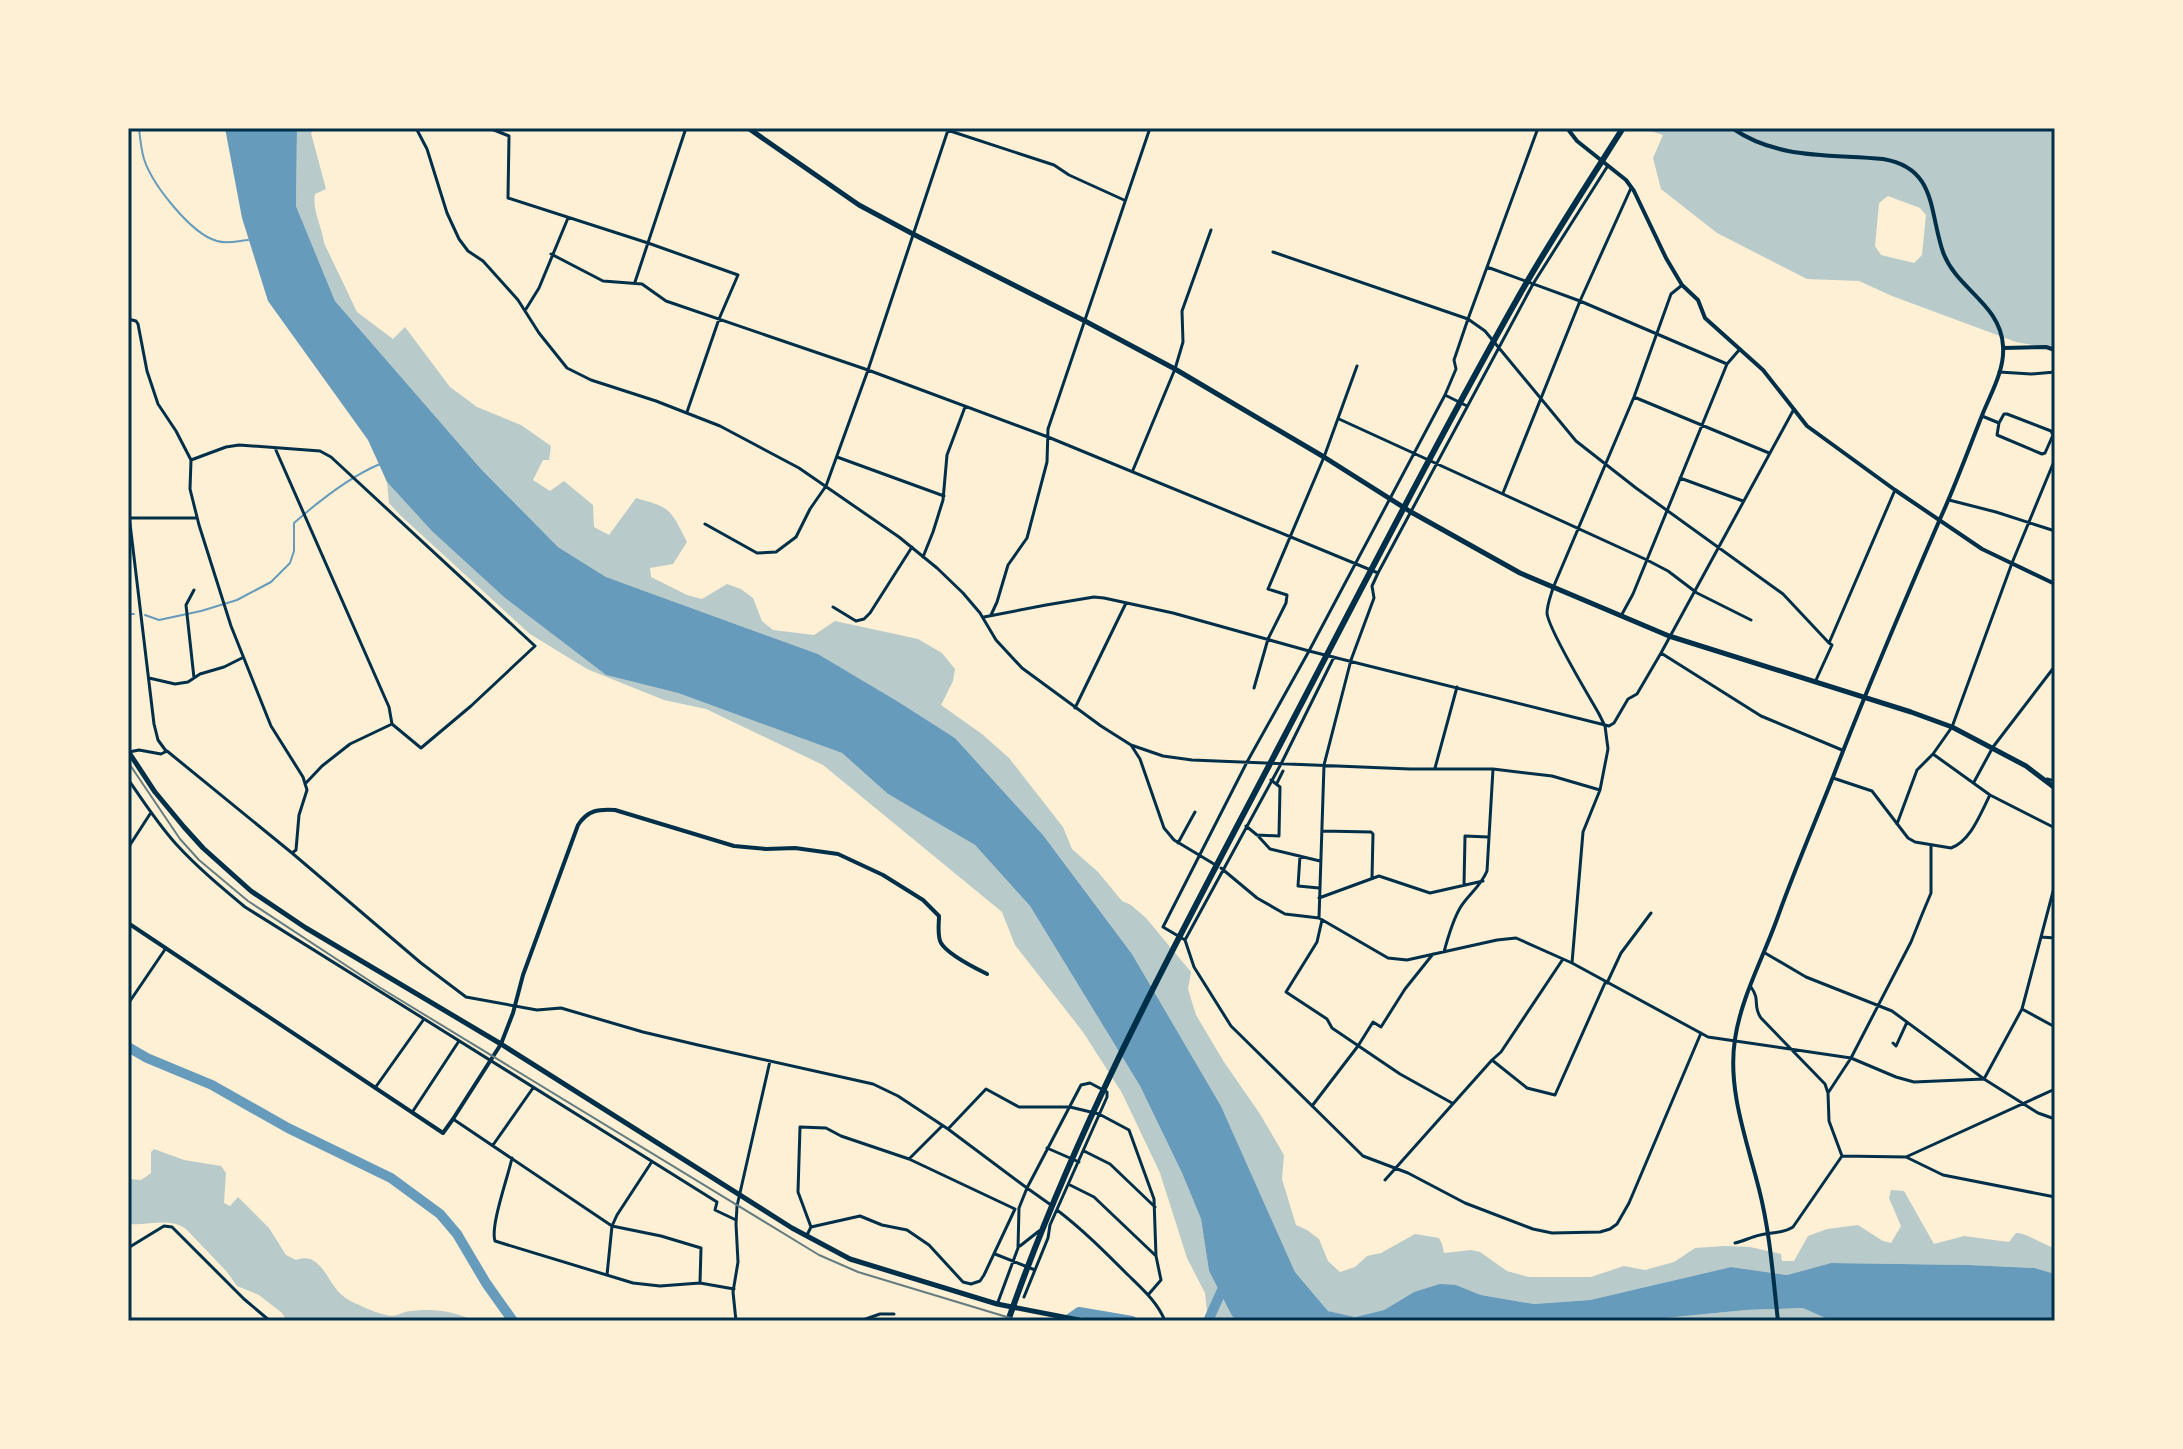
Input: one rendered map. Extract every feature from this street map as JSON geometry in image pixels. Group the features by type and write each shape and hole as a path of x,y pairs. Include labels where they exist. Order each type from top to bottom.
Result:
{"highway":[{"path":"1008,1321 1076,1148 1164,966 1432,454 1555,234 1623,128"}],"main road":[{"path":"748,128 859,205 1175,369 1411,512 1520,573 1669,636 1952,727 2026,766 2055,788"},
{"path":"128,752 184,827 251,891 739,1195 850,1259 997,1304 1084,1321"}],"street":[{"path":"416,128 427,149 447,213 459,239 526,310 551,350 567,368 591,380 720,426 762,447 826,486 912,547 963,593 996,640 1022,668 1131,745 1163,756 1192,760 1493,769 1552,776 1600,790"},
{"path":"489,128 509,136 508,198 738,275 686,413"},
{"path":"635,282 686,128"},
{"path":"941,128 1054,165 1124,200"},
{"path":"991,615 1008,565 1027,538 1047,462 1048,429 1150,128"},
{"path":"1538,128 1468,319 1454,360 1456,369 1445,395 1247,762 1163,927 1185,940 1194,967 1231,1026 1363,1156 1408,1173 1465,1203 1533,1229 1567,1234 1600,1232 1617,1224 1629,1203 1701,1033"},
{"path":"1567,128 1577,141 1626,180 1666,258 1682,285 1698,300 1705,318 1763,370 1807,426 1982,549 2055,584"},
{"path":"1732,128 1758,143 1783,151 1808,156 1892,161 1916,175 1932,201 1944,254 1952,269 1996,319 2004,348 1999,372 1949,500 1864,697 1791,879 1734,1041 1736,1093 1767,1227 1778,1321"},
{"path":"705,524 757,553 776,552 796,537 826,486 837,457 948,130"},
{"path":"1452,1103 1358,1046 1332,1028 1327,1019 1286,992 1317,942 1324,765 1351,660 1374,598 1372,586 1533,284 1608,166"},
{"path":"1503,493 1580,301 1631,188"},
{"path":"526,310 539,288 568,218"},
{"path":"1133,470 1175,369 1183,342 1182,311 1211,230"},
{"path":"1273,252 1468,319 1485,331 1576,441 1783,594 1832,645 1815,682"},
{"path":"551,254 603,281 642,284 666,301 868,370 1048,437 1378,573"},
{"path":"1487,267 1580,301 1727,364"},
{"path":"1572,963 1583,832 1600,790 1608,749 1605,726 1548,617 1548,608 1553,588 1634,397 1671,294 1682,285"},
{"path":"128,319 138,324 147,371 158,404 191,460 190,489 225,608 243,657 271,726 294,761 307,790 299,815 296,850 292,853"},
{"path":"2004,348 2046,347 2055,350"},
{"path":"1621,616 1727,364 1740,349"},
{"path":"1254,688 1268,639 1286,603 1287,595 1268,589 1324,457 1357,366"},
{"path":"1999,372 2055,372"},
{"path":"1445,395 1468,406"},
{"path":"1634,397 1769,453"},
{"path":"923,557 944,496 947,455 965,406"},
{"path":"982,618 1094,597 1173,613 1605,726 1614,723 1628,699 1637,694 1794,409"},
{"path":"2007,414 2051,431 2053,435 2042,454 1997,435 1999,423 2007,414"},
{"path":"1982,416 1999,423"},
{"path":"1339,419 1647,560 1697,593 1751,620"},
{"path":"191,460 239,445 320,451 350,474 535,646 421,748 392,724 389,707 275,448"},
{"path":"837,457 944,496"},
{"path":"1897,824 1917,770 1952,727 2012,563 2055,459"},
{"path":"1680,478 1743,501"},
{"path":"1829,643 1895,490"},
{"path":"1949,500 2055,531"},
{"path":"128,507 158,740 167,751 459,993 515,1007 537,1010 561,1008 643,1032 873,1084 898,1096 948,1129 1084,1231 1148,1295 1160,1309 1164,1320"},
{"path":"129,518 198,518"},
{"path":"833,607 856,621 864,619 912,547"},
{"path":"194,590 186,605 194,678"},
{"path":"1075,708 1126,603"},
{"path":"1661,653 1761,716 1842,750"},
{"path":"149,678 175,684 188,682 243,657"},
{"path":"1185,940 1282,762 1334,657"},
{"path":"1974,782 1993,747 2055,666"},
{"path":"1435,769 1457,687"},
{"path":"305,784 350,744 392,724"},
{"path":"1131,745 1140,759 1164,828 1178,843 1222,869 1257,898 1285,914 1320,919 1388,958 1407,960 1516,938 1572,963 1708,1037 1851,1058 1914,1082 1984,1079"},
{"path":"128,752 139,750 161,754 167,751"},
{"path":"1933,754 1990,795 2055,828"},
{"path":"1444,952 1461,906 1483,881 1488,860 1493,769"},
{"path":"1277,783 1283,771"},
{"path":"1833,778 1872,791 1908,838 1951,848 1957,847 1973,828 1990,795"},
{"path":"128,779 176,844 245,907 717,1202 715,1210 736,1220"},
{"path":"2043,779 2055,781"},
{"path":"1257,835 1279,836 1280,787 1271,780"},
{"path":"128,923 443,1133 501,1044 578,825 592,811 615,810 734,846 826,851 856,862 923,900 939,916 942,944 948,951 987,974"},
{"path":"1178,843 1195,812"},
{"path":"128,848 151,813"},
{"path":"1246,826 1270,849 1320,861"},
{"path":"1322,831 1371,832 1372,878"},
{"path":"1464,885 1465,836 1490,837"},
{"path":"1828,1093 1851,1058 1911,942 1931,893 1931,845"},
{"path":"1300,856 1298,886 1319,888"},
{"path":"1319,898 1383,876 1430,893 1483,881"},
{"path":"1984,1079 2022,1009 2055,884"},
{"path":"1492,1060 1527,1088 1555,1095 1621,953 1651,913"},
{"path":"2041,937 2055,938"},
{"path":"128,1004 166,948"},
{"path":"1765,953 1806,977 1892,1011 1984,1079 2038,1113 2055,1119"},
{"path":"1312,1106 1373,1022 1381,1027 1405,989 1433,954"},
{"path":"1385,1180 1501,1052 1563,959"},
{"path":"1751,987 1757,995 1756,1011 1761,1018 1825,1084 1829,1121 1842,1156"},
{"path":"2022,1009 2055,1027"},
{"path":"375,1088 424,1019"},
{"path":"1893,1043 1896,1046 1907,1022"},
{"path":"412,1113 459,1041"},
{"path":"736,1321 734,1289 738,1262 736,1220 739,1195 770,1061"},
{"path":"811,1227 860,1216 907,1230 929,1245 963,1282 971,1284 980,1281 1081,1085 1090,1083 1107,1092 1107,1097 1023,1294"},
{"path":"493,1145 533,1088"},
{"path":"948,1129 986,1089 1019,1107 1070,1107 1099,1114 1129,1130 1155,1207 1156,1256 1161,1280 1148,1295"},
{"path":"1906,1157 2055,1089"},
{"path":"453,1119 612,1226 701,1248 700,1283"},
{"path":"909,1159 942,1126"},
{"path":"807,1235 811,1227 798,1192 800,1127 826,1128 909,1159 1017,1209"},
{"path":"1047,1148 1079,1162"},
{"path":"1084,1151 1110,1164 1155,1207"},
{"path":"1842,1156 1906,1157 1943,1175 2055,1197"},
{"path":"1735,1243 1785,1232 1793,1227 1842,1156"},
{"path":"512,1158 495,1222 495,1241 633,1283 660,1286 700,1283 734,1289"},
{"path":"607,1275 612,1226 651,1162"},
{"path":"1068,1185 1094,1197 1156,1256"},
{"path":"997,1304 1018,1248 1017,1209"},
{"path":"1018,1248 1030,1236 1050,1225"},
{"path":"128,1248 164,1226 172,1227 270,1321"},
{"path":"995,1254 1035,1270"},
{"path":"860,1321 880,1314 894,1314"}],"shaded area":[{"path":"297,128 315,128 311,133 326,189 315,194 316,212 324,243 357,312 393,339 405,327 450,387 477,407 521,425 551,446 549,460 543,460 533,480 550,491 564,481 593,505 594,527 609,535 636,498 669,511 687,542 673,564 650,568 651,577 702,599 727,584 741,589 753,598 762,621 773,630 814,635 835,621 918,639 942,653 955,669 953,681 941,705 1009,758 1063,827 1072,849 1098,872 1122,901 1146,918 1191,972 1188,989 1196,1015 1284,1155 1282,1179 1296,1225 1319,1239 1328,1261 1340,1272 1415,1234 1439,1238 1444,1253 1480,1252 1507,1271 1529,1277 1591,1277 1624,1266 1645,1270 1674,1262 1695,1248 1724,1246 1750,1247 1781,1254 1782,1261 1794,1261 1808,1236 1827,1229 1858,1225 1891,1243 1901,1226 1889,1198 1891,1190 1904,1191 1934,1244 1964,1236 2009,1242 2016,1233 2020,1233 2055,1248 2055,1274 2035,1268 1969,1265 1831,1263 1787,1275 1731,1267 1590,1300 1534,1304 1481,1295 1456,1285 1414,1292 1384,1310 1355,1317 1328,1311 1295,1272 1221,1106 1132,954 1043,835 955,738 818,654 606,577 558,547 481,469 335,301 296,206"},
{"path":"1641,128 2055,128 2055,349 2016,342 1859,281 1807,279 1717,233 1661,189 1653,158 1663,135","holes":["1888,196 1920,208 1926,215 1922,255 1914,263 1881,255 1875,246 1879,203"]},
{"path":"387,482 433,531 505,598 606,675 678,693 842,753 888,794 975,845 1030,906 1140,1086 1201,1219 1209,1271 1232,1316 1238,1321 1208,1321 1205,1293 1187,1258 1160,1173 1122,1093 1083,1032 1015,945 1002,912 823,765 706,709 664,700 587,669 530,634 401,516 389,503"},
{"path":"154,1149 184,1160 221,1166 226,1173 224,1203 230,1206 238,1197 269,1228 286,1255 296,1260 304,1258 316,1262 339,1292 351,1301 390,1316 436,1310 477,1321 287,1321 282,1313 259,1295 237,1286 186,1229 173,1223 128,1224 128,1179 141,1180 151,1173 151,1152"},
{"path":"1804,1308 1832,1321 1658,1321 1746,1310"}],"water":[{"path":"225,128 297,128 296,206 335,301 481,469 558,547 606,577 818,654 955,738 1043,835 1132,954 1221,1106 1295,1272 1328,1311 1355,1317 1384,1310 1414,1292 1440,1284 1534,1304 1590,1300 1731,1267 1787,1275 1831,1263 2035,1268 2055,1274 2055,1321 1832,1321 1803,1308 1746,1310 1658,1321 1238,1321 1232,1316 1209,1271 1201,1219 1140,1086 1030,906 975,845 888,794 842,753 678,693 606,675 505,598 432,531 387,482 368,440 268,301 242,218"}],"waterway":[{"path":"139,128 148,169 185,219 217,241 248,240"},
{"path":"145,615 159,620 201,611 237,600 271,582 290,563 294,551 294,523 335,490 380,464"},
{"path":"128,614 134,614"},
{"path":"128,1047 212,1085 288,1128 391,1178 440,1214 457,1234 513,1321"},
{"path":"1208,1321 1226,1281"},
{"path":"1066,1321 1079,1312 1132,1321"}],"railway":[{"path":"128,762 180,839 199,860 248,901 379,987 819,1255 858,1272 1020,1321"}]}
